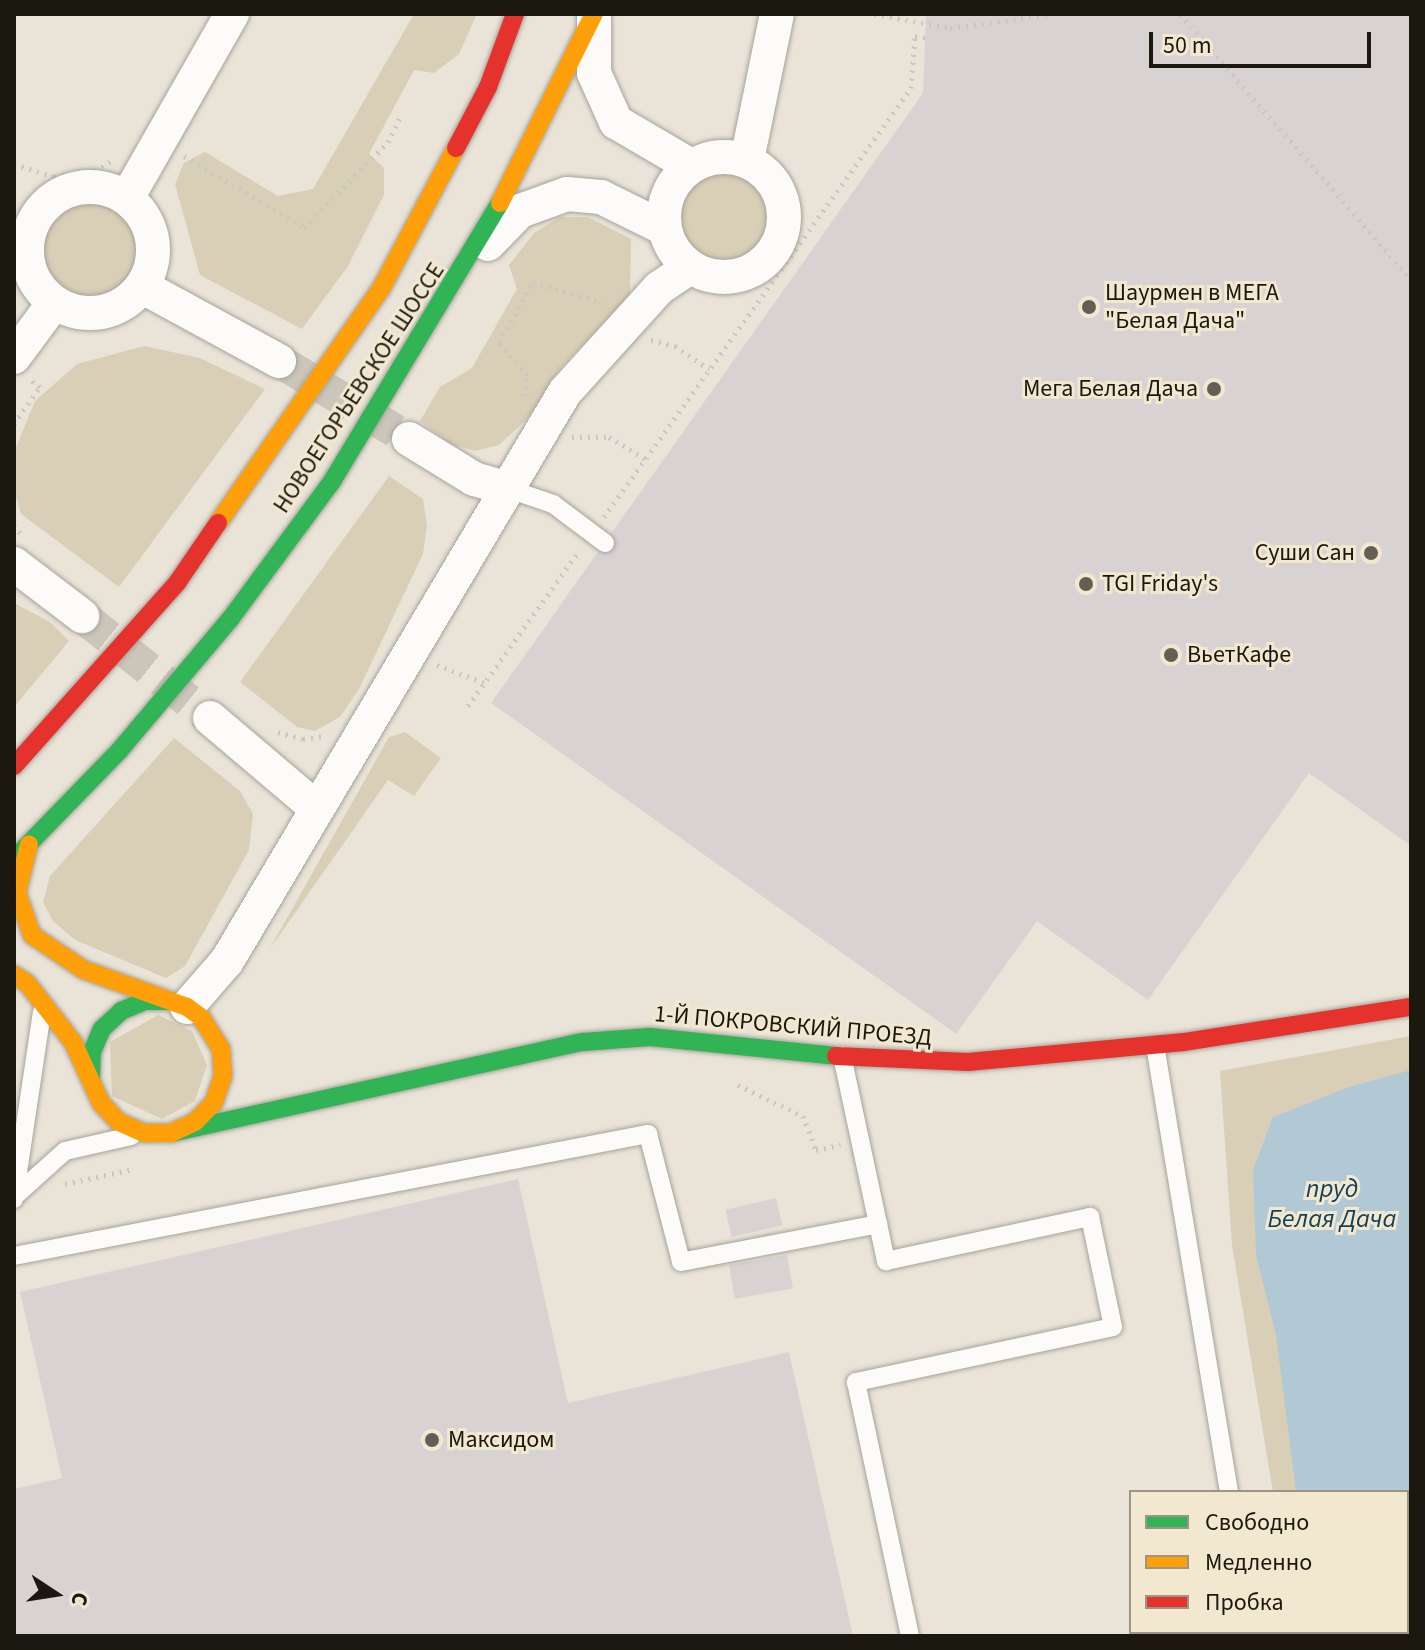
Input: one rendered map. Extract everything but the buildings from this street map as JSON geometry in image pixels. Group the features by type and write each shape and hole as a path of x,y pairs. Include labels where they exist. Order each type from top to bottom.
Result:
{"street":[{"path":"127,198 232,14"},
{"name":"НОВОЕГОРЬЕВСКОЕ ШОССЕ","path":"14,766 74,704 177,583 382,287 488,87 515,14"},
{"path":"594,14 594,73 616,122 691,166"},
{"name":"НОВОЕГОРЬЕВСКОЕ ШОССЕ","path":"14,859 119,751 231,618 331,483 465,267 533,143 594,14"},
{"path":"747,160 777,14"},
{"path":"712,157 747,160 776,184 784,204 784,228 774,252 757,268 737,277 712,277 690,267 673,250 664,228 664,204 676,180 691,166 712,157"},
{"path":"80,187 105,188 127,198 144,215 153,239 153,264 143,287 125,304 102,313 77,313 54,303 36,285 27,261 28,235 39,212 57,195 80,187"},
{"path":"465,267 520,211 567,194 601,197 664,228"},
{"path":"91,1078 92,1052 102,1029 121,1011 145,1001 179,1004 227,961 506,488 590,362 659,288 690,267"},
{"path":"143,287 279,361"},
{"path":"18,366 54,303"},
{"path":"409,439 474,479 506,488"},
{"path":"14,564 82,616"},
{"path":"210,718 316,808"},
{"path":"14,975 44,1004 110,1113 144,1133 171,1133 195,1122 214,1102 223,1076 221,1049 214,1032 179,1004 84,970 32,935 17,893 29,844"},
{"name":"1-Й ПОКРОВСКИЙ ПРОЕЗД","path":"171,1133 610,1040 650,1037 842,1053 921,1063 1155,1045 1411,1007"},
{"path":"221,1049 239,1066"},
{"name":"1-Й ПОКРОВСКИЙ ПРОЕЗД","path":"279,1091 318,1100"}],"lane":[{"path":"506,488 553,504 598,538"},
{"path":"15,1197 44,1004"},
{"path":"1155,1045 1229,1490"},
{"path":"842,1053 886,1261 1090,1217 1113,1327 856,1382 910,1636"},
{"path":"15,1197 65,1151 144,1133"},
{"path":"14,1256 648,1134 681,1262 878,1224"}],"path":[{"path":"874,14 950,28 1052,14"},
{"path":"1180,14 1411,280"},
{"path":"468,706 598,538 911,88 915,36 926,38"},
{"path":"169,124 187,133 177,152 304,227 388,142 402,113"},
{"path":"14,164 35,173 71,176 95,171 116,156"},
{"path":"14,424 40,387 18,366"}],"shaded area":[{"path":"414,14 477,14 459,54 434,73 414,70 369,154 384,168 384,195 348,266 302,329 200,275 175,184 184,163 205,152 278,196 313,189"},
{"path":"723,170 741,174 756,184 766,199 770,217 766,235 756,250 741,260 723,264 705,260 690,250 680,235 676,217 680,199 690,184 705,174"},
{"path":"90,203 108,207 124,217 134,233 138,251 134,269 124,285 108,295 90,299 72,295 56,285 46,269 42,251 46,233 56,217 72,207"},
{"path":"560,217 588,217 631,239 630,297 560,368 527,419 499,445 475,451 451,444 420,421 440,387 472,368 517,289 509,265 534,233"},
{"path":"144,346 200,358 265,389 119,587 21,514 14,490 14,452 35,401 77,364"},
{"path":"389,476 423,499 427,526 423,554 359,689 340,717 315,731 297,727 240,682"},
{"path":"14,603 50,622 69,641 14,707"},
{"path":"405,732 441,758 414,796 388,780 269,950 389,737"},
{"path":"174,738 240,791 253,814 249,850 185,966 166,978 75,940 53,921 43,902 50,876"},
{"path":"158,1015 192,1031 207,1065 195,1101 162,1119 112,1096 110,1042"},
{"name":"пруд Белая Дача","path":"1411,1036 1411,1636 1297,1636 1409,1634 1409,1490 1273,1490 1232,1245 1220,1071"}],"water":[{"name":"пруд Белая Дача","path":"1411,1070 1411,1636 1318,1636 1409,1634 1409,1490 1296,1490 1276,1335 1256,1255 1253,1170 1273,1117 1349,1087"}],"tunnel":[{"path":"279,361 409,439"},
{"path":"82,616 210,718"}],"traffic: fast":[{"path":"14,859 119,751 231,618 331,483 500,203"},
{"path":"91,1078 92,1052 102,1029 121,1011 145,1001 171,1001"},
{"path":"171,1133 583,1042 650,1037 836,1056"}],"traffic: slow":[{"path":"500,203 594,14"},
{"path":"218,523 382,287 456,148"},
{"path":"14,975 27,983 73,1042 101,1103 119,1122 144,1133 171,1133 195,1122 214,1102 223,1076 221,1049 202,1018 187,1007 84,970 32,935 17,893 29,844"}],"traffic: jam":[{"path":"456,148 488,87 515,14"},
{"path":"14,766 177,583 218,523"},
{"path":"836,1056 968,1062 1184,1042 1411,1007"}],"place":[{"name":"Шаурмен в МЕГА \"Белая Дача\"","path":"1089,307"},
{"name":"Мега Белая Дача","path":"1214,389"},
{"name":"Суши Сан","path":"1371,553"},
{"name":"TGI Friday's","path":"1086,584"},
{"name":"ВьетКафе","path":"1171,655"},
{"name":"Максидом","path":"432,1440"}]}
